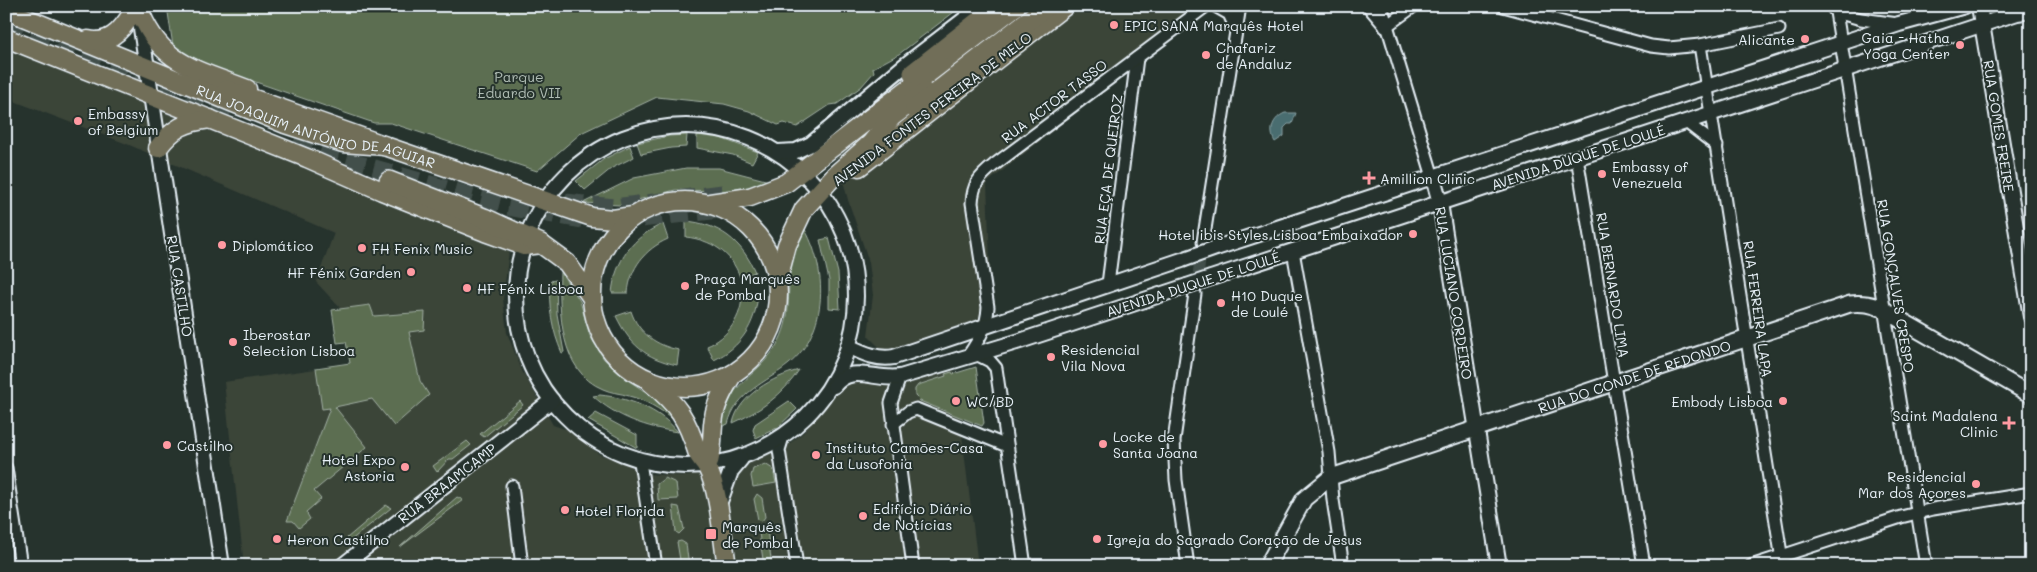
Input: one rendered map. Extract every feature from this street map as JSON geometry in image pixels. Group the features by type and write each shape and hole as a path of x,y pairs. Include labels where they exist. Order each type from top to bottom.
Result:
{"highway":[{"path":"912,73 998,6"},
{"path":"915,109 1047,6"},
{"path":"227,90 385,146"},
{"path":"389,181 484,218 531,243"}],"main road":[{"path":"75,37 96,42 109,39 124,26 137,6"},
{"path":"137,6 145,26 156,42 177,60 209,75 339,123 385,146"},
{"name":"AVENIDA FONTES PEREIRA DE MELO","path":"708,204 760,194 781,186 1016,6"},
{"path":"645,378 667,385 690,387 712,383 733,374 755,356 767,339 777,312 778,282 784,255 795,225 804,209 896,114 1036,6"},
{"name":"AVENIDA FONTES PEREIRA DE MELO","path":"821,192 840,182 924,118 1065,6"},
{"name":"RUA JOAQUIM ANTÓNIO DE AGUIAR","path":"6,10 175,78 230,103 327,139 352,145 385,146 601,218 623,219 633,216"},
{"name":"RUA JOAQUIM ANTÓNIO DE AGUIAR","path":"6,38 307,158 382,192 531,243 567,263 592,298"},
{"path":"175,78 209,75"},
{"path":"158,148 170,133 182,124 211,119"},
{"path":"727,566 718,507 707,467 699,456 693,435 684,417 667,398 645,378 628,368 607,345 596,322 592,298 594,274 602,251 615,232 633,216 651,207 669,202 688,201 708,204 727,210 751,228 769,253 778,282"},
{"name":"RUA DO CONDE DE REDONDO","path":"1266,566 1304,499 1330,477 1850,304 1862,303 1884,307 1899,319 2031,395"},
{"path":"707,467 712,455 714,415 720,398 733,374"}],"street":[{"name":"RUA CASTILHO","path":"137,6 222,566"},
{"path":"778,152 796,151 811,144 904,66 982,6"},
{"name":"RUA ACTOR TASSO","path":"986,326 988,307 972,203 972,190 981,176 1206,6"},
{"path":"1215,6 1229,14 1236,29"},
{"path":"1203,242 1222,110 1240,6"},
{"path":"1368,6 1385,26 1414,6"},
{"name":"RUA LUCIANO CORDEIRO","path":"1378,6 1382,12 1440,203 1498,566"},
{"path":"1503,6 1651,46 1700,45 1779,28"},
{"name":"AVENIDA DUQUE DE LOULÉ","path":"848,346 868,356 888,358 1898,24 1965,6"},
{"name":"RUA GOMES FREIRE","path":"1979,6 2031,317"},
{"name":"AVENIDA DUQUE DE LOULÉ","path":"1834,9 1861,19 1898,24"},
{"name":"RUA GONÇALVES CRESPO","path":"1834,9 1926,566"},
{"name":"AVENIDA DUQUE DE LOULÉ","path":"829,392 841,378 850,374 885,379 900,376 1191,290 1211,278 1982,24 2019,10 2031,11"},
{"name":"RUA FERREIRA LAPA","path":"1700,45 1745,318 1746,338 1782,561"},
{"name":"RUA EÇA DE QUEIROZ","path":"1108,284 1137,58"},
{"path":"1686,122 1717,146"},
{"path":"678,125 720,128 756,140 778,152 802,171 821,192 838,220 849,260 854,304 848,346 829,392 812,412 784,437 741,459 707,467 684,467 640,462 614,452 578,430 566,419 552,400 530,358 520,321 518,283 546,201 578,163 616,139 644,129 678,125"},
{"name":"RUA BERNARDO LIMA","path":"1578,157 1644,566"},
{"path":"1293,251 1329,452 1330,477 1343,566"},
{"path":"1188,566 1176,480 1174,440 1191,290"},
{"path":"986,326 972,355 990,361 996,368 1025,566"},
{"path":"900,376 891,397 893,424 914,566"},
{"name":"RUA BRAAMCAMP","path":"342,566 552,400"},
{"path":"893,424 908,412 916,410 1007,446"},
{"path":"784,437 779,450 797,566"},
{"path":"718,507 731,471 741,459"},
{"path":"640,462 656,566"},
{"path":"6,468 21,566"},
{"path":"512,486 522,566"},
{"path":"1752,566 1782,561 1917,513 2031,493"}],"shaded area":[{"path":"975,6 1211,6 987,183 992,316 888,356 868,336 873,295 869,262 848,200 828,123"},
{"path":"6,48 202,124 509,251 503,299 507,333 522,371 553,425 568,430 599,454 627,464 644,474 688,476 781,450 803,433 847,377 953,361 978,566 244,566 224,382 351,364 342,310 316,282 334,233 127,144 6,98"}],"green space":[{"name":"Parque Eduardo VII","path":"167,6 962,6 899,54 873,68 874,72 861,87 837,104 830,105 797,127 784,123 778,125 749,111 724,104 657,97 581,133 537,171 391,123 374,123 198,62 173,46"},
{"path":"687,135 686,147 641,154 637,143 669,136"},
{"path":"697,135 720,138 758,152 752,163 733,155 697,148"},
{"path":"630,146 634,157 612,168 585,190 576,181 604,159"},
{"path":"686,168 719,168 773,182 728,191 675,190 619,205 583,203 634,178"},
{"path":"686,221 709,226 728,236 743,251 755,272 740,277 726,254 712,244 686,237"},
{"path":"663,224 668,239 652,248 640,260 632,275 628,293 612,293 617,270 627,251 643,235"},
{"path":"803,226 817,261 820,279 818,317 812,334 802,350 789,364 745,396 732,413 728,424 720,427 728,400 763,363 779,341 788,311 791,262"},
{"path":"829,238 838,273 840,309 829,308 829,280 820,240"},
{"path":"560,271 580,301 590,336 604,359 626,379 655,398 674,417 673,419 658,408 641,400 603,389 588,380 578,369 570,354 565,338 560,304"},
{"path":"556,280 557,314 564,352 562,353 553,327 550,309 550,281"},
{"path":"742,295 758,295 754,316 739,342 724,355 714,360 707,346 721,338 732,325 739,311"},
{"path":"370,305 374,316 425,312 424,330 409,332 420,381 429,395 394,426 372,399 335,407 367,447 314,491 321,499 306,512 310,519 299,528 293,521 287,521 330,408 322,409 316,368 350,363 346,342 337,343 332,310"},
{"path":"631,311 638,326 649,337 656,342 679,350 677,365 647,354 627,335 616,316"},
{"path":"976,367 984,423 982,426 920,401 915,396 915,389 918,385 946,376 945,374 952,372 953,374"},
{"path":"799,370 778,395 752,413 733,423 736,413 742,404 758,389 768,382"},
{"path":"600,395 622,399 643,406 662,417 678,432 655,428 622,416 593,396"},
{"path":"520,401 523,405 484,437 480,434"},
{"path":"789,401 797,409 777,428 756,438 753,430 755,424"},
{"path":"596,413 637,435 637,448 588,420"},
{"path":"467,441 471,445 453,459 449,459 437,472 433,466"},
{"path":"765,464 773,469 776,483 753,487 751,476 753,469"},
{"path":"665,478 676,483 678,499 658,500 657,484"},
{"path":"757,494 762,498 765,517 762,521 758,520 754,499"},
{"path":"457,497 463,500 400,547"},
{"path":"386,505 391,508 350,541 347,538"},
{"path":"673,506 679,507 684,529 679,534 676,532"},
{"path":"761,528 767,530 772,566 764,566 759,533"},
{"path":"681,541 686,544 689,566 681,566 677,542"}],"water":[{"path":"1285,113 1296,113 1292,124 1288,124 1284,128 1284,136 1275,142 1272,133 1273,125 1277,118"}],"tunnel":[{"path":"6,21 233,111"},
{"path":"836,135 913,73"},
{"path":"293,144 468,196 508,206 588,220"},
{"path":"565,203 615,208 729,193"},
{"path":"615,221 729,208"},
{"path":"1196,290 1202,246"}],"place":[{"name":"EPIC SANA Marquês Hotel","path":"1114,25"},
{"name":"Alicante","path":"1805,39"},
{"name":"Gaia - Hatha Yoga Center","path":"1960,45"},
{"name":"Chafariz de Andaluz","path":"1206,55"},
{"name":"Embassy of Belgium","path":"78,121"},
{"name":"Embassy of Venezuela","path":"1602,174"},
{"name":"Amillion Clinic","path":"1369,178"},
{"name":"Hotel ibis Styles Lisboa Embaixador","path":"1413,234"},
{"name":"Diplomático","path":"222,245"},
{"name":"FH Fenix Music","path":"362,248"},
{"name":"HF Fénix Garden","path":"411,272"},
{"name":"Praça Marquês de Pombal","path":"685,286"},
{"name":"HF Fénix Lisboa","path":"467,288"},
{"name":"H10 Duque de Loulé","path":"1221,303"},
{"name":"Iberostar Selection Lisboa","path":"233,342"},
{"name":"Residencial Vila Nova","path":"1051,357"},
{"name":"WC/BD","path":"956,401"},
{"name":"Embody Lisboa","path":"1783,401"},
{"name":"Saint Madalena Clinic","path":"2009,423"},
{"name":"Locke de Santa Joana","path":"1103,444"},
{"name":"Castilho","path":"167,445"},
{"name":"Instituto Camões-Casa da Lusofonia","path":"816,455"},
{"name":"Hotel Expo Astoria","path":"405,467"},
{"name":"Residencial Mar dos Açores","path":"1976,484"},
{"name":"Hotel Florida","path":"565,510"},
{"name":"Edifício Diário de Notícias","path":"863,516"},
{"name":"Marquês de Pombal","path":"711,534"},
{"name":"Heron Castilho","path":"277,539"},
{"name":"Igreja do Sagrado Coração de Jesus","path":"1097,539"}]}
